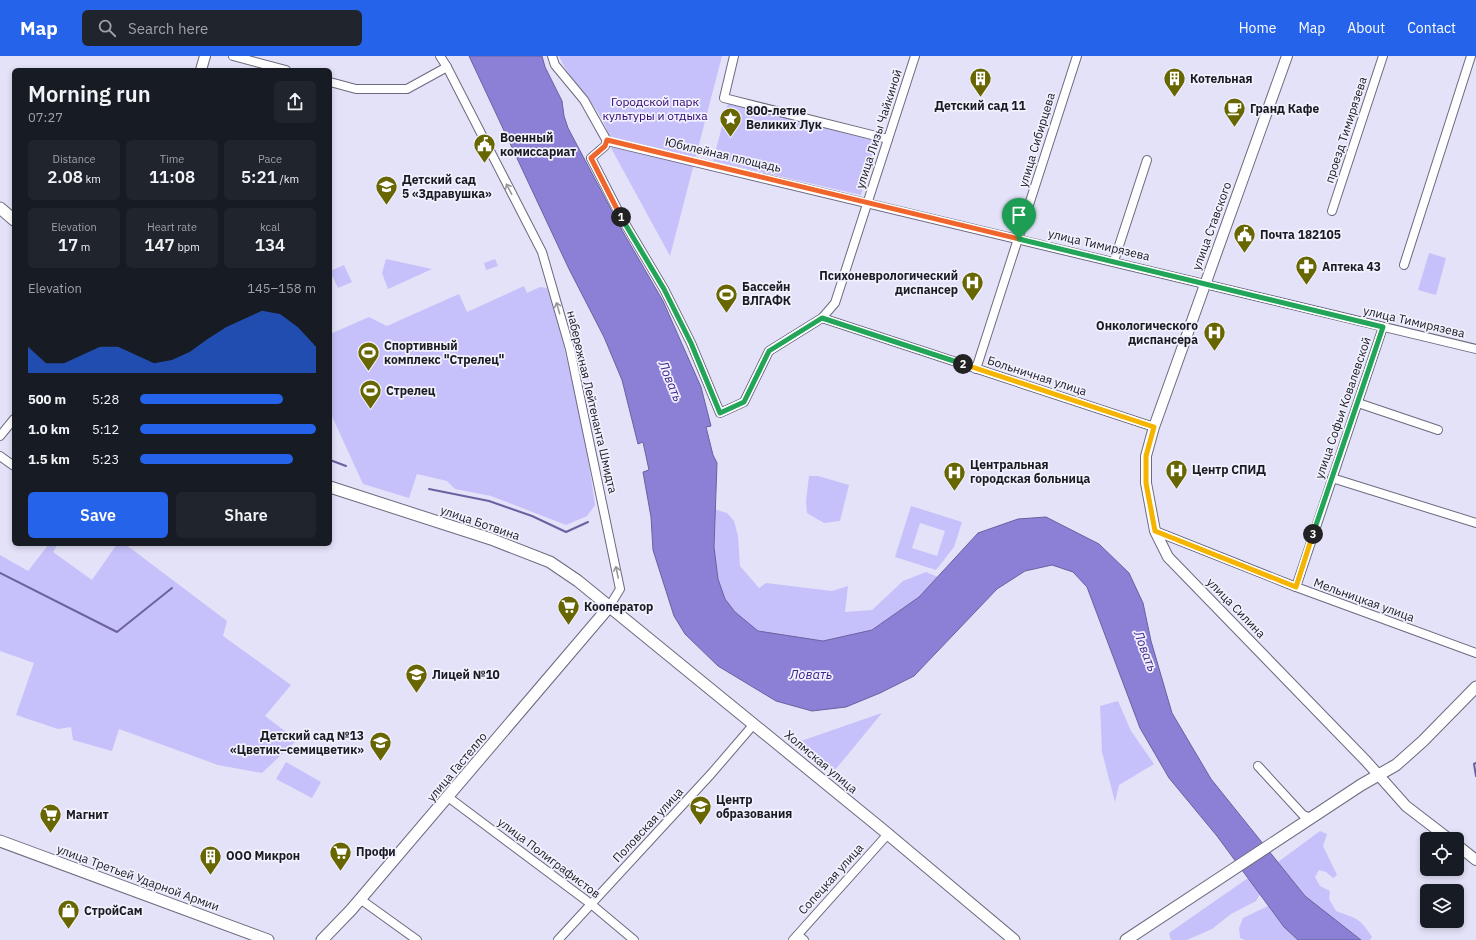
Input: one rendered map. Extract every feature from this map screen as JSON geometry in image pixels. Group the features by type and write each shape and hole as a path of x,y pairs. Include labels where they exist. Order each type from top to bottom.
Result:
{"main road":[{"path":"0,208 12,218"},
{"name":"улица Ботвина","path":"332,488 491,538 550,562 578,581 609,607"},
{"name":"Холмская улица","path":"609,607 888,834 1014,940"},
{"name":"улица Гастелло","path":"322,940 360,899 448,797 609,607"},
{"path":"1126,940 1361,785 1396,765 1424,741 1476,686"},
{"name":"улица Третьей Ударной Армии","path":"0,841 248,937 268,940"}],"street":[{"path":"201,68 204,56"},
{"path":"233,56 278,68"},
{"name":"набережная Лейтенанта Шмидта","path":"440,56 448,67 542,252 570,349 620,589 609,607"},
{"path":"552,56 555,65 584,100 607,140"},
{"path":"734,56 724,98 888,139"},
{"name":"улица Лизы Чайкиной","path":"607,140 605,146 591,158 623,220 664,289 691,343 720,413 744,402 769,351 822,318 835,303 915,56"},
{"name":"улица Сибирцева","path":"976,369 1077,56"},
{"name":"улица Ставского","path":"1154,427 1287,56"},
{"name":"проезд Тимирязева","path":"1332,211 1383,56"},
{"path":"1404,265 1471,56"},
{"path":"332,83 356,89 407,89 448,67"},
{"name":"Юбилейная площадь","path":"607,140 834,194"},
{"path":"1114,261 1147,160"},
{"name":"улица Тимирязева","path":"834,194 1476,349"},
{"name":"Больничная улица","path":"822,318 1154,427"},
{"name":"улица Софьи Ковалевской","path":"1296,587 1383,327"},
{"path":"1358,403 1438,430"},
{"path":"0,436 12,421"},
{"name":"улица Силина","path":"1154,427 1146,456 1146,483 1155,531 1168,557 1406,806 1440,832"},
{"path":"0,456 12,465"},
{"path":"1332,478 1476,523"},
{"name":"Мельницкая улица","path":"1155,531 1296,587 1476,653"},
{"name":"Половская улица","path":"558,940 711,774 754,724"},
{"path":"1258,766 1303,815 1311,818"},
{"name":"улица Полиграфистов","path":"448,797 590,904 634,940"},
{"name":"Сопецкая улица","path":"798,938 888,834"},
{"path":"1464,851 1476,860"},
{"path":"360,899 417,940"}],"green space":[{"name":"Городской парк культуры и отдыха","path":"559,56 722,56 670,256 611,148 609,135 604,123 589,100 572,79"},
{"path":"728,103 877,139 861,195 713,161"},
{"path":"1429,253 1446,258 1436,295 1418,290"},
{"path":"386,259 432,269 388,289 382,273"},
{"path":"495,259 498,266 486,270 484,263"},
{"path":"344,265 352,282 338,288 332,275 332,270"},
{"path":"524,286 527,293 540,287 547,288 576,395 591,477 595,505 587,516 566,525 491,496 455,489 447,481 417,474 409,498 363,484 332,416 332,333 369,317 387,326 459,294 467,312"},
{"path":"809,476 818,476 849,485 840,521 824,523 807,513 806,501"},
{"path":"911,506 962,522 954,547 936,570 895,557","holes":["920,523 945,531 937,556 912,548"]},
{"path":"714,509 727,513 734,521 738,536 740,566 759,588 766,583 832,591 848,586 845,612 872,610 903,581 926,572 938,577 919,597 872,630 823,641 758,631 735,612 725,599 718,579 713,547"},
{"path":"47,546 57,546 53,552 92,580 116,546 128,546 227,621 223,636 291,685 265,716 297,740 262,773 218,765 119,729 112,751 73,740 71,727 58,729 16,715 34,663 0,651 0,555 28,571"},
{"path":"1118,701 1131,731 1154,764 1119,785 1115,802 1102,752 1100,706"},
{"path":"882,713 835,770 798,742"},
{"path":"286,762 321,782 312,798 276,779"},
{"path":"1320,831 1327,834 1323,846 1337,875 1333,878 1326,872 1319,870 1315,877 1320,886 1330,891 1329,899 1336,911 1353,917 1360,922 1372,937 1370,940 1361,940 1305,896 1278,862"},
{"path":"1248,878 1260,894 1256,901 1231,914 1212,929 1187,940 1171,940 1169,933"},
{"path":"1268,906 1284,927 1298,940 1245,940 1240,938 1239,928 1243,918"}],"water":[{"name":"Ловать","path":"469,56 542,56 545,67 562,101 564,116 568,128 623,232 663,301 701,387 711,426 706,427 713,455 717,463 714,547 718,579 725,599 735,612 758,631 823,641 872,630 919,597 978,533 1018,519 1046,517 1099,544 1129,573 1143,603 1151,641 1172,713 1211,779 1305,896 1361,940 1298,940 1284,927 1217,836 1169,778 1140,728 1087,587 1073,572 1052,565 1025,571 997,589 914,676 880,693 846,707 812,711 776,701 718,666 685,634 674,616 653,550 651,517 643,472 649,470 643,442 638,444 622,380 604,337 569,269"}],"waterway":[{"path":"332,461 346,466"},
{"path":"429,489 489,501 532,516 566,532 588,522"},
{"path":"0,573 117,632 172,588"},
{"path":"1476,763 1474,764 1476,776"}],"place":[{"name":"Детский сад 11","path":"980,98"},
{"name":"Котельная","path":"1174,98"},
{"name":"Гранд Кафе","path":"1235,128"},
{"name":"800-летие Великих Лук","path":"731,138"},
{"name":"Военный комиссариат","path":"484,164"},
{"name":"Детский сад 5 «Здравушка»","path":"387,206"},
{"name":"Почта 182105","path":"1244,254"},
{"name":"Аптека 43","path":"1307,286"},
{"name":"Психоневрологический диспансер","path":"973,302"},
{"name":"Бассейн ВЛГАФК","path":"726,314"},
{"name":"Онкологического диспансера","path":"1214,352"},
{"name":"Спортивный комплекс \"Стрелец\"","path":"369,372"},
{"name":"Стрелец","path":"371,410"},
{"name":"Центр СПИД","path":"1176,490"},
{"name":"Центральная городская больница","path":"954,492"},
{"name":"Кооператор","path":"569,626"},
{"name":"Лицей №10","path":"416,694"},
{"name":"Детский сад №13 «Цветик–семицветик»","path":"380,762"},
{"name":"Центр образования","path":"701,826"},
{"name":"Магнит","path":"50,834"},
{"name":"Профи","path":"340,872"},
{"name":"ООО Микрон","path":"211,876"},
{"name":"СтройСам","path":"69,930"}],"route":[{"path":"607,140 1019,239 1383,327 1296,587 1155,531 1146,483 1146,456 1154,427 822,318 769,351 744,402 720,413 691,343 664,289 623,220 591,158 605,146 607,140"}]}
